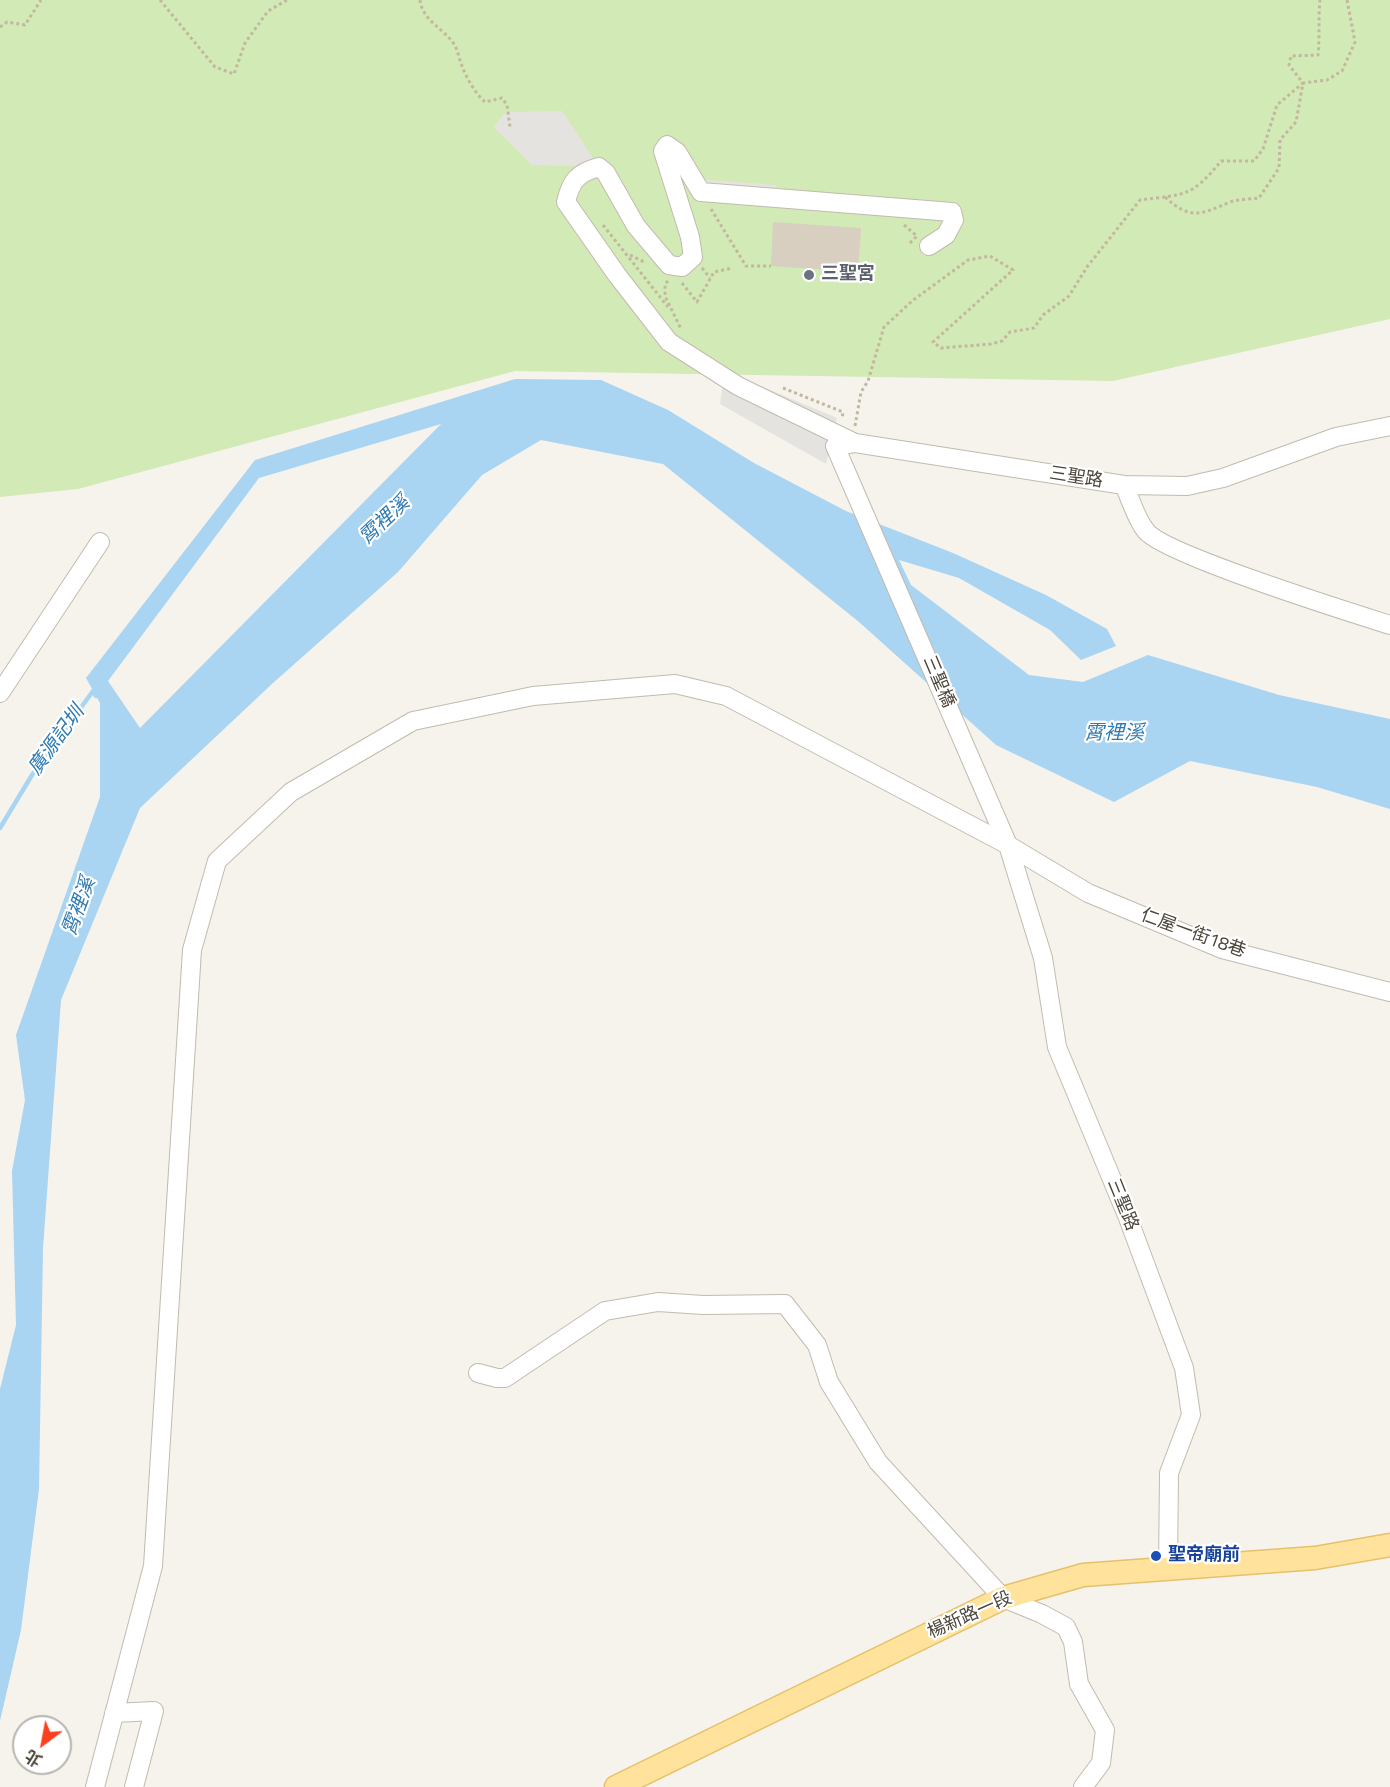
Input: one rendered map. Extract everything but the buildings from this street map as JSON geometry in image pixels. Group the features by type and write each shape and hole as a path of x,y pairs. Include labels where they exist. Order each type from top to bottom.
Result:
{"main road":[{"name":"楊新路一段","path":"616,1787 1003,1598 1083,1575 1316,1558 1390,1545"}],"street":[{"name":"三聖路","path":"701,192 677,152 667,145 663,151 692,247 693,257 682,267 669,265 636,226 606,173 599,167 583,171 570,183 566,202 669,342 738,386 844,437 1124,485 1188,486 1223,478 1336,437 1390,426"},
{"path":"701,192 952,212 954,220 946,235 929,246"},
{"name":"三聖橋","path":"844,437 835,446 1008,845"},
{"path":"1124,485 1146,532 1173,548 1390,625"},
{"path":"0,693 100,542"},
{"name":"仁屋一街18巷","path":"95,1787 153,1566 192,950 217,861 291,792 412,721 533,696 675,684 726,696 1008,845 1088,893 1222,949 1390,992"},
{"name":"三聖路","path":"1008,845 1043,958 1057,1047 1128,1218 1184,1368 1191,1415 1170,1473 1168,1569"},
{"path":"478,1373 505,1378 605,1311 657,1302 703,1305 785,1304 817,1345 829,1382 878,1462 1003,1598 1042,1614 1065,1627 1073,1642 1079,1684 1105,1730 1101,1763 1083,1787"},
{"path":"114,1713 154,1711 134,1787"}],"path":[{"path":"0,27 7,22 25,24 41,0"},
{"path":"160,0 215,67 234,74 245,43 268,11 287,0"},
{"path":"420,0 426,17 456,45 462,67 478,96 485,102 502,98 507,105 510,127"},
{"path":"1165,197 1175,206 1199,214 1212,212 1232,201 1259,198 1279,168 1280,140 1296,122 1303,83 1289,65 1291,56 1318,55 1321,31 1318,20 1320,0"},
{"path":"773,384 843,412 844,437 851,437 861,392 868,381 884,327 912,301 968,260 990,256 1013,270 933,342 941,348 991,344 1002,341 1010,332 1034,328 1043,315 1070,296 1087,267 1140,200 1190,193 1206,180 1221,161 1254,161 1263,149 1278,105 1303,83 1327,80 1342,71 1355,42 1347,0"},
{"path":"701,192 746,266 771,266"},
{"path":"686,336 665,296 665,284 670,279 678,279 697,302 714,272 732,268"}],"green space":[{"path":"0,0 1390,0 1390,319 1113,381 515,371 78,489 0,497"}],"shaded area":[{"path":"562,111 599,167 532,165 493,127 506,112"},
{"path":"683,178 776,185 775,203"},
{"path":"725,371 837,418 826,464 720,404"}],"water":[{"name":"霄裡溪","path":"515,379 601,380 668,410 754,463 846,511 953,553 1046,595 1107,629 1116,646 1081,660 1050,630 959,578 899,560 911,585 1029,675 1083,682 1148,655 1279,695 1390,719 1390,809 1317,787 1190,761 1114,802 996,745 859,622 663,464 541,440 482,475 398,572 273,683 140,808 61,1000 43,1248 39,1489 21,1630 0,1721 0,1389 16,1325 12,1171 25,1100 16,1035 100,797 100,703 86,678 255,460","holes":["441,424 140,728 108,681 259,478"]}],"waterway":[{"name":"廣源記圳","path":"0,828 32,775 93,691 96,696"}],"place":[{"name":"三聖宮","path":"809,275"},
{"name":"聖帝廟前","path":"1156,1556"}]}
